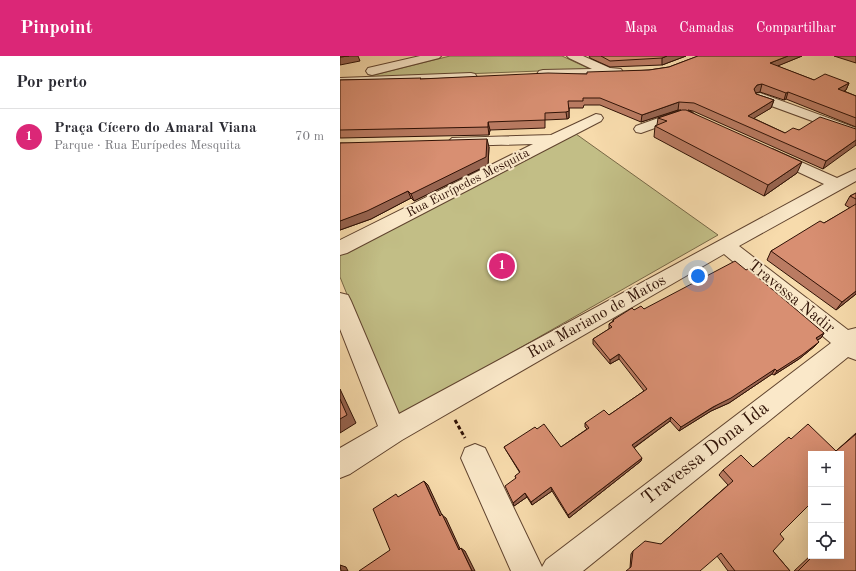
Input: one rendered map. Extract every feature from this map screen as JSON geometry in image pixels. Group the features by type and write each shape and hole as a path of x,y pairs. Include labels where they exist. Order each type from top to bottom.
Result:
{"street":[{"path":"340,81 381,64 435,56"},
{"path":"573,56 610,72"},
{"path":"531,75 633,71"},
{"path":"340,81 483,77"},
{"path":"760,97 856,133"},
{"path":"641,129 683,114 701,121"},
{"name":"Rua Eurípedes Mesquita","path":"340,248 596,118"},
{"path":"443,142 555,139"},
{"path":"756,147 836,184"},
{"name":"Rua Mariano de Matos","path":"340,464 393,431 725,245 856,174"},
{"name":"Travessa Nadir","path":"725,245 853,343"},
{"path":"340,301 393,431"},
{"name":"Travessa Dona Ida","path":"557,571 853,343"},
{"path":"475,458 528,571"}],"path":[{"path":"445,402 475,458"}],"shaded area":[{"path":"450,56 562,56 590,69 362,78"},
{"path":"576,134 718,235 397,418 340,277 340,254"}],"building":[{"path":"601,56 667,56 662,58 610,61"},
{"path":"698,56 788,56 770,63 814,80 825,74 849,83 838,89 856,96 856,118 788,92 786,93 762,84 757,85 754,89 756,94 774,100 748,116 785,133 793,128 799,130 820,117 856,129 856,140 826,161 694,103 679,102 642,115 600,98 583,98 583,101 568,101 569,111 545,113 545,120 488,122 488,127 340,130 340,80 421,78 420,79 548,73 587,74 587,72 649,70 669,67"},
{"path":"686,110 802,162 768,185 655,126 667,121 658,118"},
{"path":"487,139 486,157 411,194 408,191 367,211 340,221 340,143"},
{"path":"856,193 856,199 850,196"},
{"path":"856,204 856,291 842,302 771,251 820,221 824,223"},
{"path":"735,261 746,270 748,269 824,333 816,338 819,342 777,371 775,369 731,398 713,407 681,427 671,417 632,445 642,458 568,515 551,487 531,502 525,493 513,503 505,486 516,478 515,476 520,472 504,447 535,427 537,429 544,424 561,447 589,428 585,423 604,410 609,415 647,389 619,354 610,360 593,339 612,327 609,324 614,321 613,320 632,308 634,310 641,306 644,309"},
{"path":"340,399 347,415 340,419"},
{"path":"808,424 836,451 808,451 808,506 780,534 784,539 773,551 790,571 735,571 721,553 700,571 626,571 631,567 633,551 645,541 661,544 733,481 723,470 741,455 753,467 789,437 791,439"},
{"path":"856,434 856,571 798,571 810,559 844,559 844,451 836,451"},
{"path":"424,481 440,516 442,514 459,550 461,548 472,571 359,571 390,550 373,509 396,494 398,497"}],"place":[{"name":"Praça Cícero do Amaral Viana","path":"502,266"}]}
